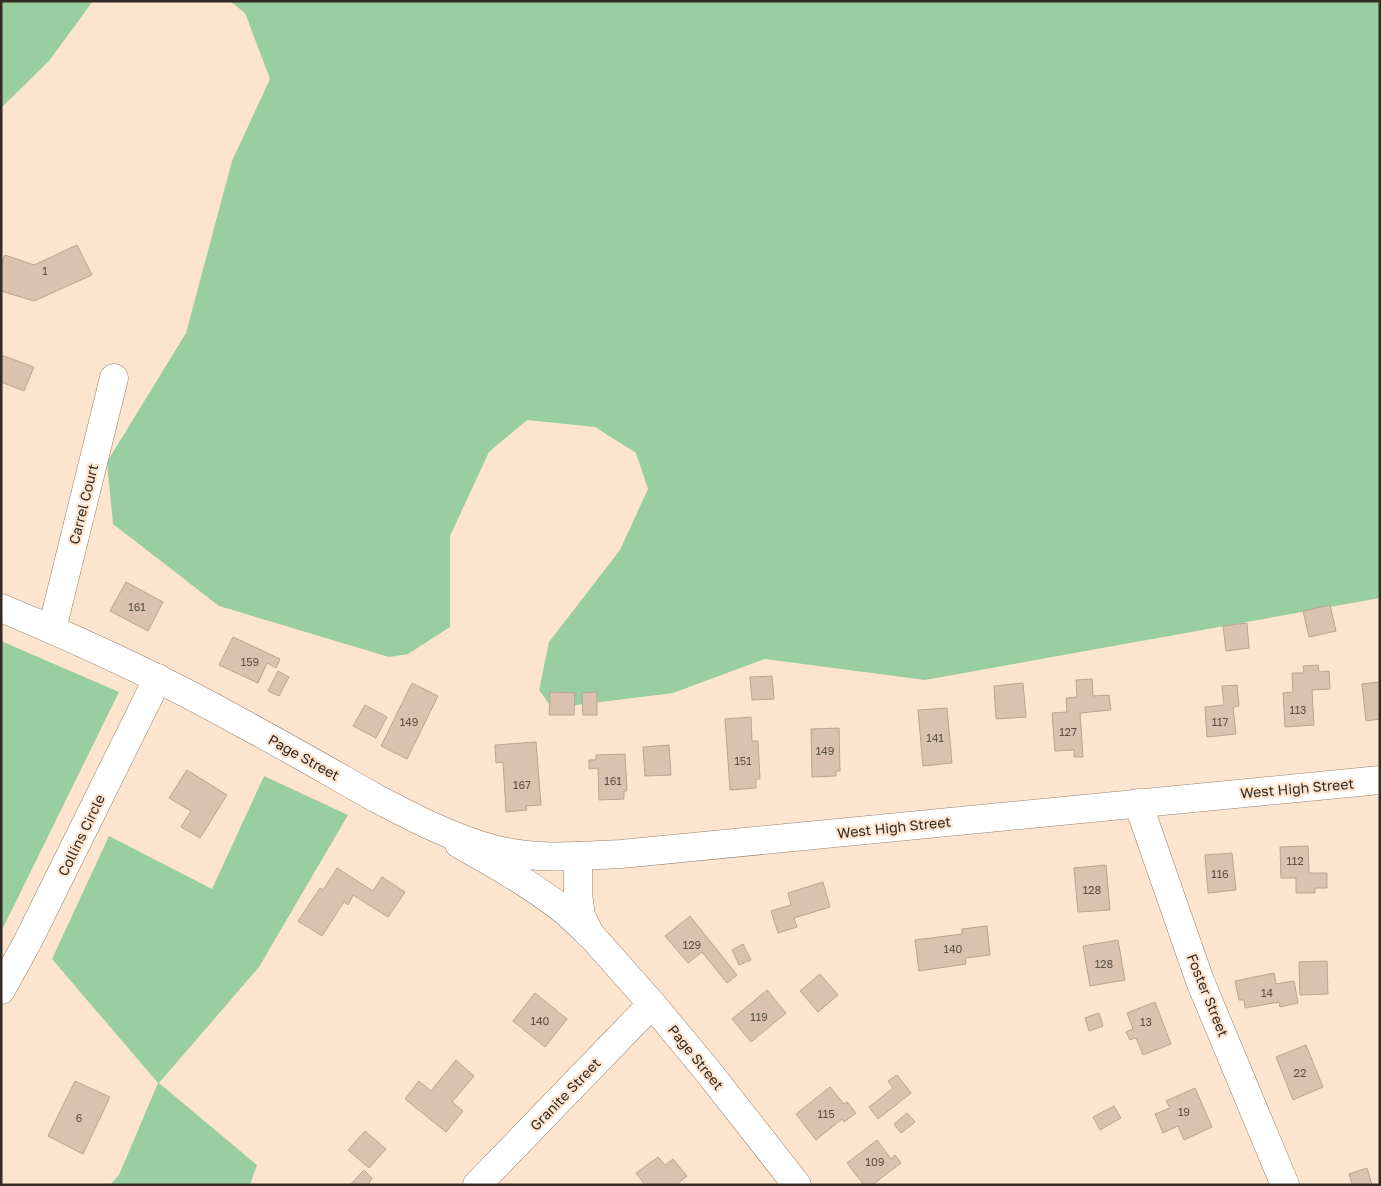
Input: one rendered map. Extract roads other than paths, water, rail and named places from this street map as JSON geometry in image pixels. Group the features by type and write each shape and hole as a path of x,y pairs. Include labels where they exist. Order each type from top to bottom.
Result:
{"street":[{"name":"Carrel Court","path":"52,629 114,378"},
{"name":"Page Street","path":"1,608 52,629 158,678 240,721 505,871 540,893 566,912 590,934 652,1004 706,1069 797,1185"},
{"name":"Collins Circle","path":"1,990 28,941 158,678"},
{"name":"West High Street","path":"414,819 496,850 535,856 578,856 621,854 1380,780"},
{"name":"Foster Street","path":"1138,803 1200,981 1286,1185"},
{"name":"Page Street","path":"578,856 579,906 582,921 590,934"},
{"name":"Granite Street","path":"477,1185 652,1004"}]}
